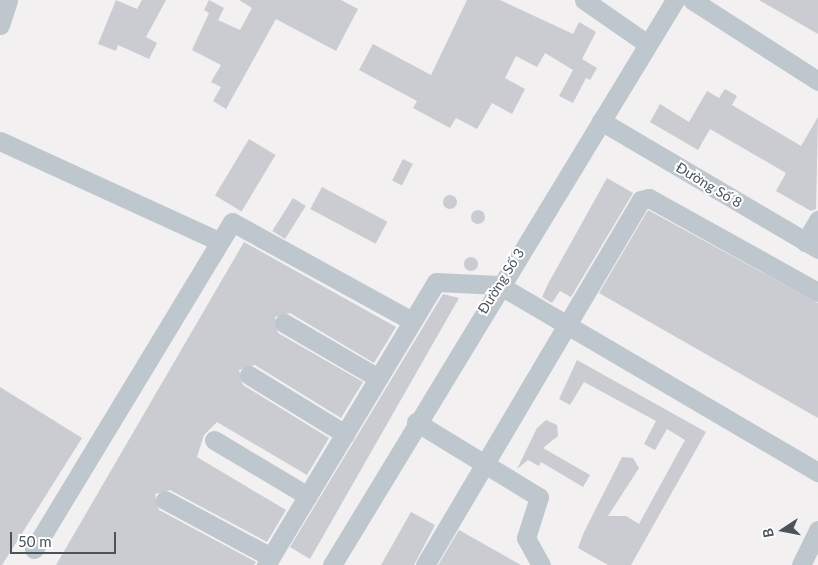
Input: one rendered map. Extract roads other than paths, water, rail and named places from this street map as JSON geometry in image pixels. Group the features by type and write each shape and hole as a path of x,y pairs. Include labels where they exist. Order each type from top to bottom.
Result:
{"street":[{"path":"0,24 8,0"},
{"path":"584,0 646,43"},
{"name":"Đường Số 3","path":"332,565 499,285 601,121 646,43 675,0"},
{"path":"692,0 818,81"},
{"name":"Đường Số 8","path":"601,121 812,245"},
{"path":"0,141 218,240"},
{"path":"425,565 637,204 648,198 818,292"},
{"path":"812,245 818,220"},
{"path":"34,550 218,240 232,222 412,321"},
{"path":"165,500 269,561 436,282 499,285 566,327 818,472"},
{"path":"284,323 378,378"},
{"path":"249,375 345,434"},
{"path":"416,422 539,496 526,538 541,565"},
{"path":"214,440 308,496"},
{"path":"801,565 818,530"}]}
